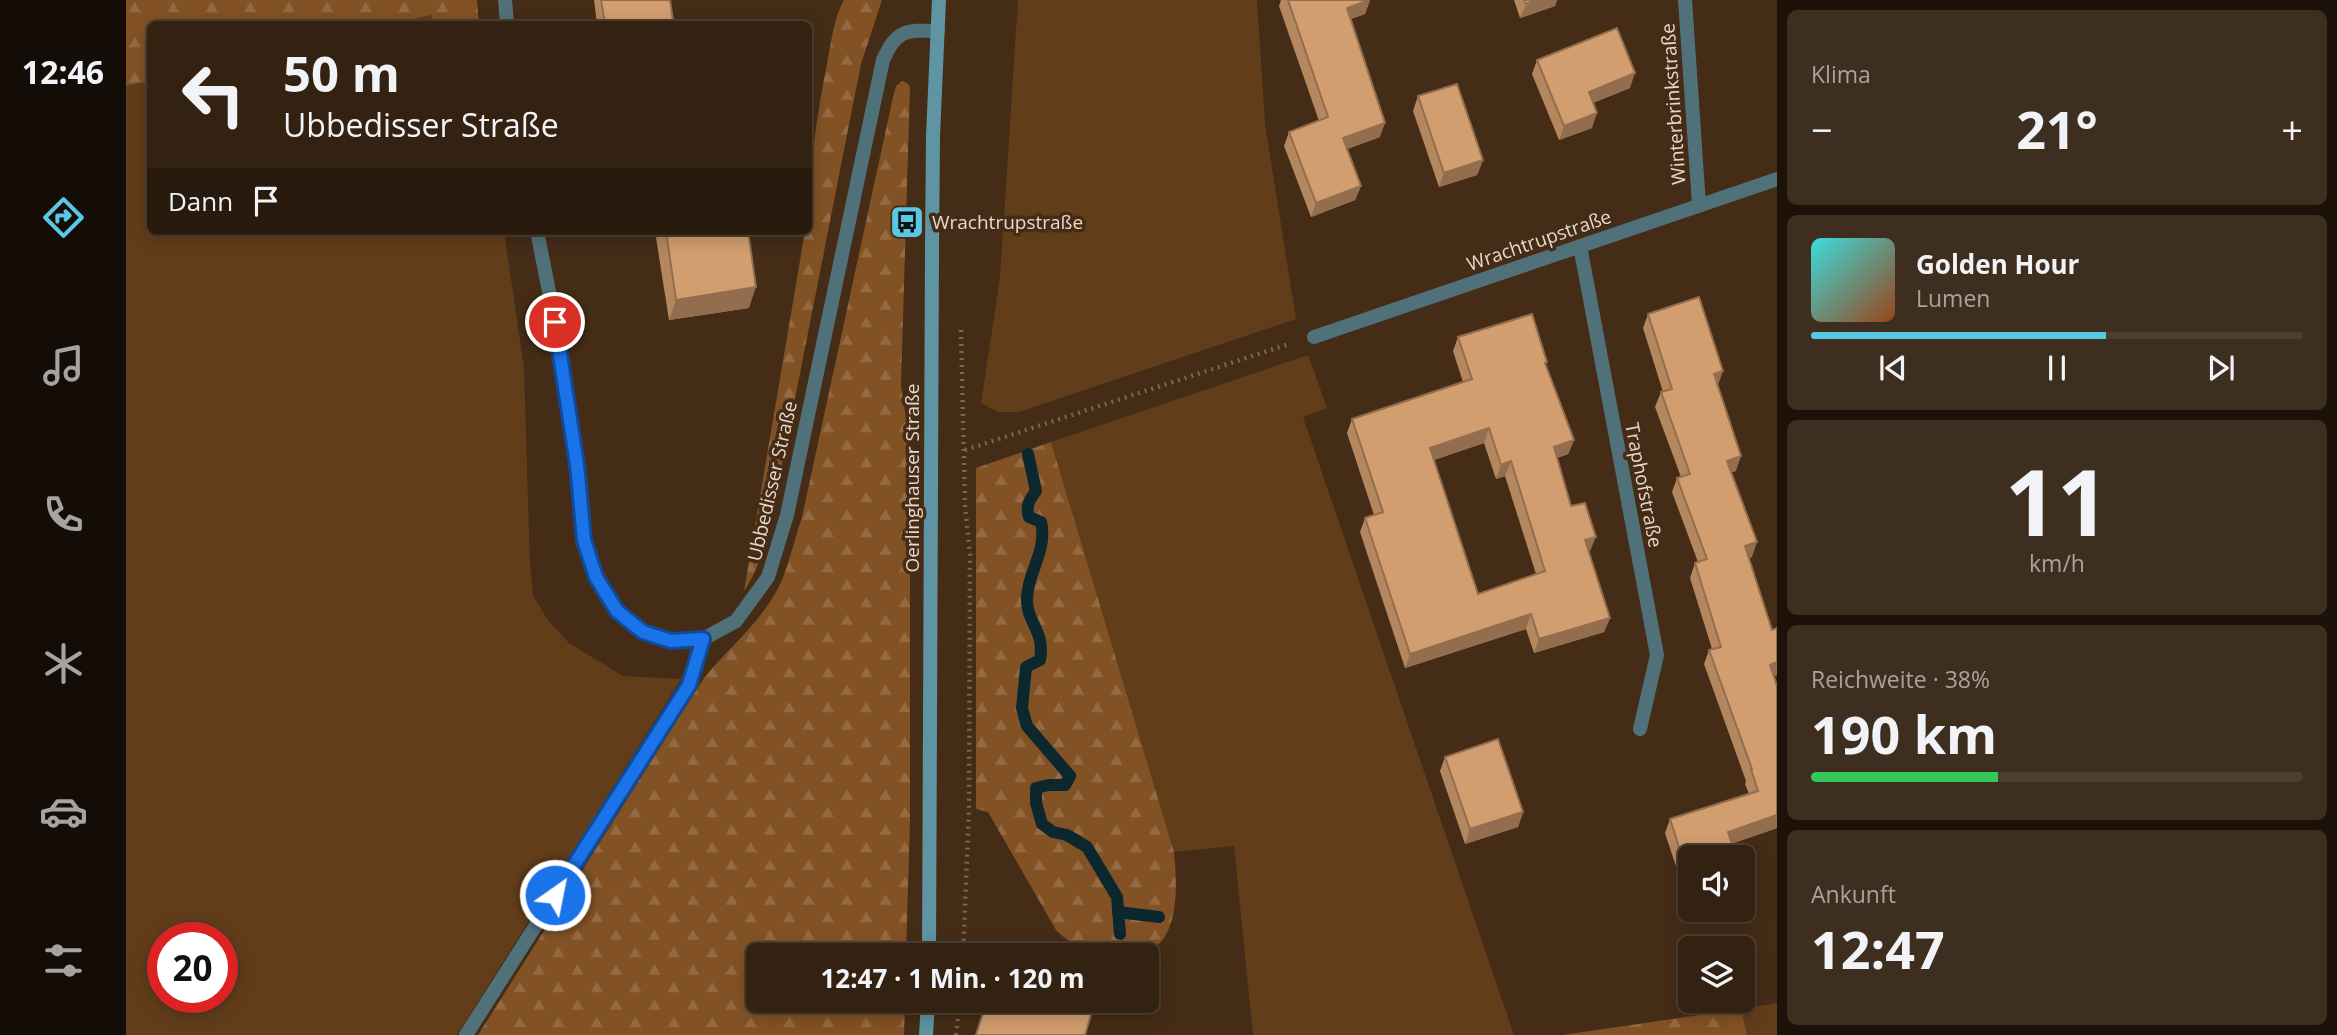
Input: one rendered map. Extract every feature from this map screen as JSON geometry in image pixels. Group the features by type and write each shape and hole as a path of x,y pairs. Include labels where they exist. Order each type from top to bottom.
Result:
{"main road":[{"name":"Oerlinghauser Straße","path":"929,943 932,249 939,0"},
{"path":"926,1035 927,1013"}],"street":[{"path":"505,0 507,21"},
{"name":"Winterbrinkstraße","path":"1685,0 1699,205"},
{"name":"Ubbedisser Straße","path":"538,235 555,322 575,452 584,540 596,577 617,611 643,632 671,641 703,639 736,621 768,577 787,515 883,60 897,36 903,32 938,31"},
{"name":"Wrachtrupstraße","path":"1314,337 1777,179"},
{"name":"Traphofstraße","path":"1580,246 1657,655 1640,729"},
{"path":"466,1035 689,685 703,639"}],"path":[{"path":"961,328 965,505 970,555 969,797 963,943"},
{"path":"965,450 1314,337"},
{"path":"956,1035 959,1013"}],"shaded area":[{"path":"1018,0 1257,0 1265,124 1296,319 1019,412 998,412 981,403 1000,278"},
{"path":"431,15 434,21 404,21"},
{"path":"147,82 147,235 505,235 524,368 533,595 547,619 569,643 623,676 681,679 457,1035 126,1035 126,86"},
{"path":"1308,355 1327,408 1303,417 1514,1035 1253,1035 1234,846 1174,852 1051,442"},
{"path":"1777,1003 1777,1035 1747,1035 1742,1013 1755,1013 1755,1007"}],"green space":[{"path":"126,0 477,0 479,21 434,21 431,15 404,21 147,21 147,82 126,86"},
{"path":"844,0 882,0 861,64 776,495 756,569 744,591 804,235 812,235 812,159 820,100 838,14"},
{"path":"902,81 910,87 901,385 910,445 910,820 906,943 746,943 746,1013 905,1013 904,1035 478,1035 704,678 757,620 782,580 802,517 896,86"},
{"path":"1051,442 1174,852 1174,913 1169,928 1159,943 1072,943 1062,936 988,812 976,809 976,468"},
{"path":"1713,1013 1742,1013 1747,1035 1562,1035"}],"building":[{"path":"601,0 670,0 673,21 604,21"},
{"path":"1288,0 1369,0 1347,8 1385,123 1343,138 1361,186 1316,203 1289,132 1328,117"},
{"path":"1617,28 1635,73 1589,92 1597,113 1564,126 1537,60"},
{"path":"1457,84 1483,160 1444,173 1418,96"},
{"path":"667,235 749,235 756,287 676,300"},
{"path":"1699,297 1723,371 1714,374 1741,456 1727,461 1757,542 1745,546 1772,630 1777,628 1777,662 1770,665 1777,686 1777,815 1728,832 1732,845 1678,845 1670,819 1758,791 1709,650 1721,647 1695,563 1707,559 1677,478 1690,474 1661,392 1672,389 1648,314"},
{"path":"1532,314 1547,362 1545,363 1574,440 1554,447 1571,506 1585,503 1596,537 1585,540 1610,618 1539,639 1531,614 1410,654 1365,518 1383,512 1352,419 1472,379 1458,337","holes":["1489,428 1501,465 1511,461 1545,571 1478,594 1430,448"]},
{"path":"1498,739 1523,812 1470,829 1445,757"},
{"path":"983,1013 1091,1013 1085,1035 976,1035"}],"waterway":[{"path":"1028,454 1036,491 1029,503 1028,513 1029,517 1041,522 1042,543 1027,602 1041,650 1040,660 1026,667 1022,708 1027,726 1070,776 1065,785 1036,788 1036,803 1042,824 1053,832 1067,835 1087,847 1117,897 1120,934"},
{"path":"1118,912 1159,917"}],"place":[{"name":"Wrachtrupstraße","path":"907,222"}],"route":[{"path":"555,322 577,465 584,540 596,577 617,611 643,632 671,641 703,639 689,685 555,895"}]}
